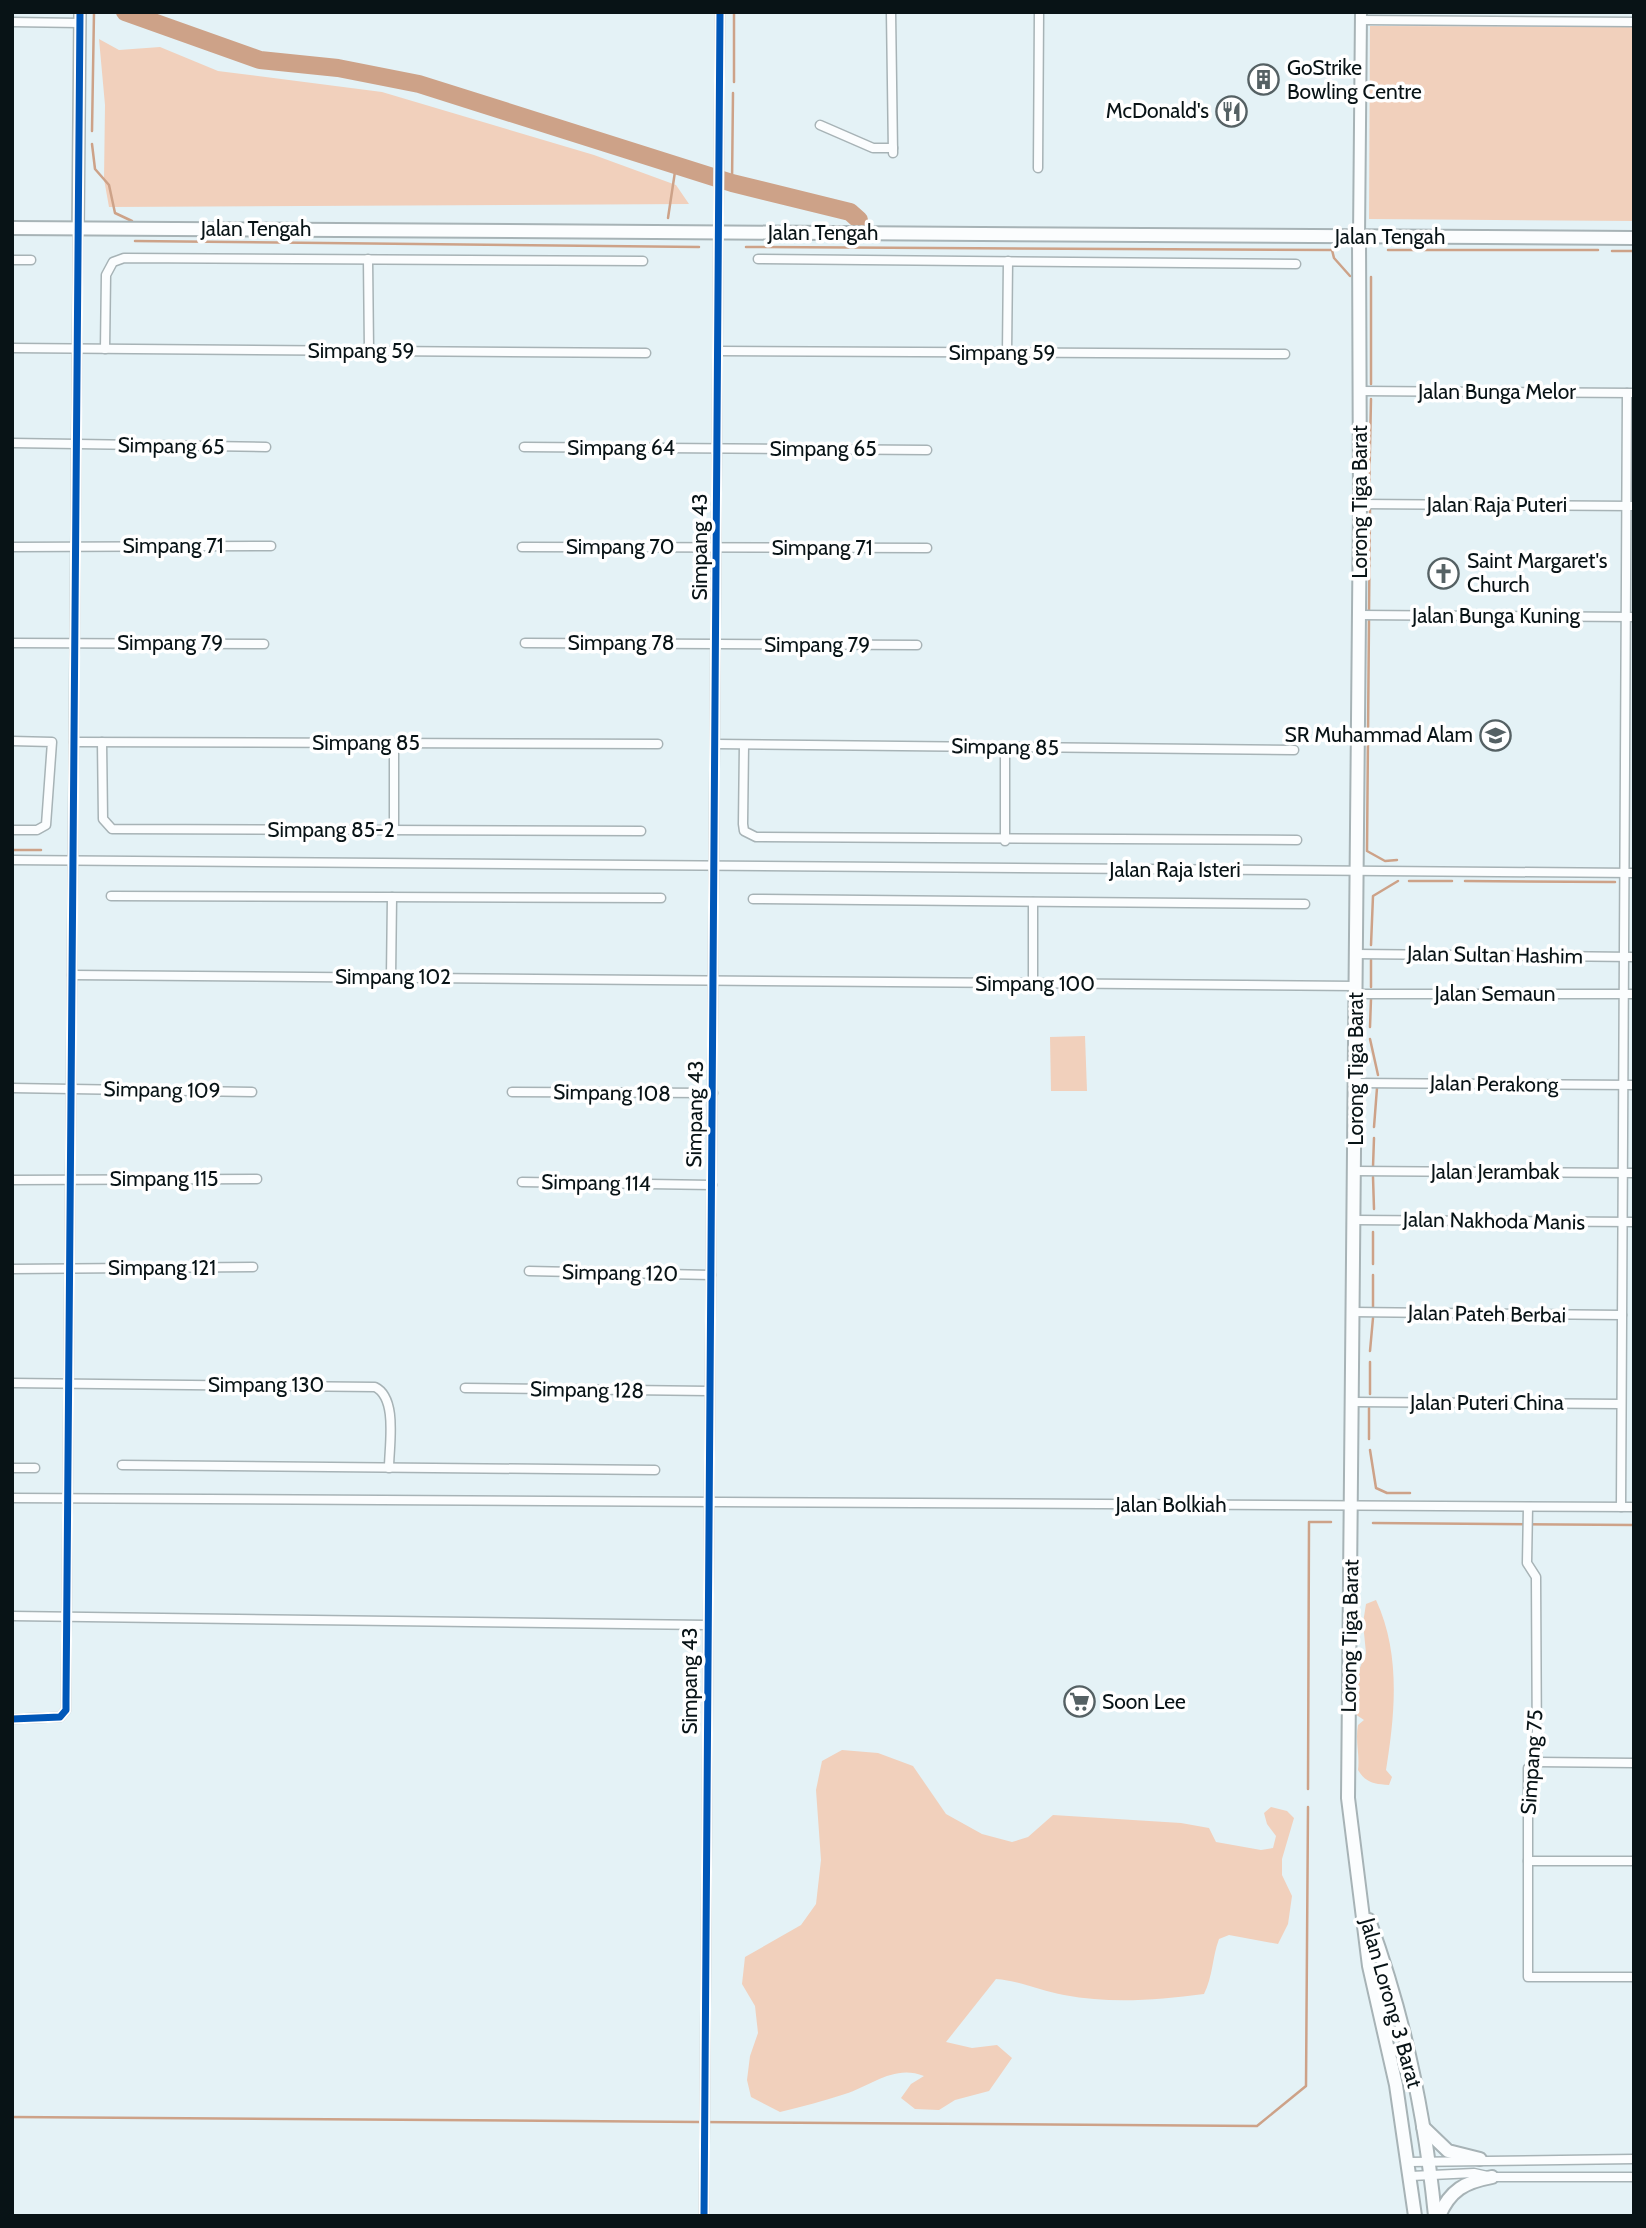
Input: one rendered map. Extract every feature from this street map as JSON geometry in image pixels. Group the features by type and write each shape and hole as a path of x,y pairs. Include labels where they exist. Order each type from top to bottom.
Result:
{"main road":[{"name":"Jalan Tengah","path":"12,228 1634,238"},
{"name":"Lorong Tiga Barat","path":"1359,237 1361,391 1348,1798 1361,1900"},
{"name":"Jalan Lorong 3 Barat","path":"1361,1900 1384,1963 1423,2127 1437,2216"},
{"name":"Jalan Lorong 3 Barat","path":"1361,1900 1369,1966 1396,2085 1415,2216"},
{"path":"1423,2127 1448,2151 1480,2159"},
{"path":"1437,2216 1449,2196 1461,2186 1492,2177"}],"street":[{"name":"Simpang 43","path":"704,2216 708,1503 716,867 720,12"},
{"path":"820,125 873,148 893,150 891,12"},
{"path":"1038,168 1039,12"},
{"path":"1359,237 1361,16 1634,22"},
{"path":"12,22 80,18 66,1710 60,1717 12,1719"},
{"path":"104,348 106,275 113,262 124,258 643,261"},
{"path":"368,259 369,351"},
{"path":"758,259 1296,264"},
{"path":"12,260 31,260"},
{"path":"1007,353 1008,261"},
{"name":"Simpang 59","path":"12,348 646,353"},
{"name":"Simpang 59","path":"719,351 1285,354"},
{"name":"Jalan Bunga Melor","path":"1361,391 1630,393"},
{"path":"1621,1507 1624,994 1629,957 1630,393"},
{"path":"12,443 76,444"},
{"name":"Simpang 65","path":"76,444 266,447"},
{"name":"Simpang 64","path":"524,447 718,449"},
{"name":"Simpang 65","path":"718,449 927,450"},
{"name":"Jalan Raja Puteri","path":"1360,504 1630,506"},
{"path":"12,547 75,546"},
{"name":"Simpang 71","path":"75,546 271,546"},
{"name":"Simpang 70","path":"522,547 718,547"},
{"name":"Simpang 71","path":"718,547 926,548"},
{"name":"Jalan Bunga Kuning","path":"1359,615 1630,617"},
{"path":"12,643 75,643"},
{"name":"Simpang 79","path":"75,643 264,644"},
{"name":"Simpang 78","path":"525,643 717,644"},
{"name":"Simpang 79","path":"717,644 917,645"},
{"path":"12,741 52,742 46,825 37,830 12,830"},
{"name":"Simpang 85","path":"74,742 658,744"},
{"name":"Simpang 85-2","path":"102,742 103,819 112,829 641,831"},
{"path":"394,743 394,830"},
{"name":"Simpang 85","path":"716,744 1294,750"},
{"path":"744,745 743,824 750,835 771,839 1297,840"},
{"path":"1005,747 1005,841"},
{"name":"Jalan Raja Isteri","path":"12,860 1629,873"},
{"path":"111,895 661,898"},
{"path":"391,897 391,977"},
{"path":"753,900 1305,904"},
{"path":"1033,902 1033,984"},
{"name":"Jalan Sultan Hashim","path":"1356,954 1629,957"},
{"name":"Simpang 102","path":"72,975 714,981"},
{"name":"Simpang 100","path":"714,981 1356,990"},
{"name":"Jalan Semaun","path":"1356,990 1634,994"},
{"name":"Jalan Perakong","path":"1355,1083 1634,1085"},
{"path":"12,1088 71,1089"},
{"name":"Simpang 109","path":"71,1089 252,1091"},
{"name":"Simpang 108","path":"512,1092 713,1093"},
{"name":"Jalan Jerambak","path":"1355,1171 1634,1173"},
{"name":"Simpang 115","path":"71,1180 257,1179"},
{"path":"12,1180 71,1180"},
{"name":"Simpang 114","path":"522,1182 712,1185"},
{"name":"Jalan Nakhoda Manis","path":"1355,1220 1634,1223"},
{"name":"Simpang 121","path":"70,1269 253,1267"},
{"path":"12,1269 70,1269"},
{"name":"Simpang 120","path":"529,1271 711,1275"},
{"name":"Jalan Pateh Berbai","path":"1353,1312 1622,1315"},
{"name":"Simpang 130","path":"12,1383 375,1387 384,1393 389,1403 389,1468"},
{"name":"Simpang 128","path":"465,1388 709,1391"},
{"name":"Jalan Puteri China","path":"1353,1402 1621,1404"},
{"path":"122,1465 655,1470"},
{"path":"12,1468 36,1468"},
{"name":"Jalan Bolkiah","path":"12,1498 1634,1507"},
{"name":"Simpang 75","path":"1528,1507 1527,1563 1536,1577 1537,1762 1528,1768 1528,1978 1634,1977"},
{"path":"12,1616 708,1625"},
{"path":"1537,1762 1634,1763"},
{"path":"1528,1861 1634,1861"},
{"path":"1410,2169 1480,2159 1634,2159"},
{"path":"1410,2169 1430,2168 1492,2177 1634,2177"}],"shaded area":[{"path":"1370,26 1634,27 1634,221 1369,219"},
{"path":"99,39 119,50 160,47 218,71 382,92 594,155 676,185 689,204 109,207 104,179 105,105"},
{"path":"1085,1036 1087,1091 1051,1091 1050,1037"},
{"path":"1376,1600 1384,1621 1393,1663 1392,1727 1386,1770 1392,1777 1389,1785 1371,1782 1358,1770 1357,1731 1358,1725 1364,1720 1355,1714 1354,1682 1366,1653 1363,1623 1366,1604"},
{"path":"842,1750 878,1753 913,1766 946,1814 982,1834 1012,1842 1028,1837 1053,1815 1181,1823 1209,1828 1216,1842 1261,1850 1273,1848 1276,1836 1267,1824 1264,1813 1271,1807 1287,1811 1294,1818 1282,1859 1282,1875 1292,1896 1288,1924 1278,1944 1229,1935 1219,1939 1204,1994 1151,1999 1099,1999 1064,1995 996,1979 946,2042 972,2048 997,2045 1012,2058 989,2091 955,2100 939,2110 915,2109 901,2098 911,2084 924,2076 903,2072 837,2097 780,2112 751,2097 747,2080 750,2056 758,2033 755,2006 742,1984 745,1957 801,1925 816,1904 821,1860 816,1790 822,1761"}],"waterway":[{"path":"92,131 94,12"},
{"path":"125,12 260,60 338,68 419,84 732,183 850,212 859,220"},
{"path":"734,14 734,82"},
{"path":"732,183 733,93"},
{"path":"92,144 95,169 109,185 115,213 132,221"},
{"path":"668,218 676,165"},
{"path":"135,241 699,247"},
{"path":"746,247 1334,250"},
{"path":"1332,250 1334,258 1350,276"},
{"path":"1388,250 1598,250"},
{"path":"1612,251 1634,251"},
{"path":"1371,277 1371,384"},
{"path":"1369,497 1371,399"},
{"path":"1369,610 1370,509"},
{"path":"1369,619 1367,851 1385,861 1397,860"},
{"path":"12,850 41,850"},
{"path":"1371,945 1373,896 1398,881"},
{"path":"1409,881 1452,881"},
{"path":"1465,881 1615,882"},
{"path":"1371,960 1371,987"},
{"path":"1370,1027 1371,999"},
{"path":"1370,1039 1378,1075"},
{"path":"1374,1127 1377,1088"},
{"path":"1373,1167 1374,1138"},
{"path":"1373,1177 1374,1209"},
{"path":"1373,1232 1373,1264"},
{"path":"1373,1275 1373,1308"},
{"path":"1370,1351 1373,1318"},
{"path":"1370,1362 1370,1394"},
{"path":"1369,1408 1369,1439"},
{"path":"1370,1450 1376,1488 1387,1493 1410,1493"},
{"path":"1308,1789 1309,1522 1331,1522"},
{"path":"1373,1523 1634,1525"},
{"path":"12,2117 1257,2126 1306,2086 1308,1807"}],"cycle path":[{"path":"12,1719 60,1717 66,1710 80,12"},
{"path":"704,2216 720,12"}],"place":[{"name":"GoStrike Bowling Centre","path":"1264,80"},
{"name":"McDonald's","path":"1232,111"},
{"name":"Saint Margaret's Church","path":"1444,573"},
{"name":"SR Muhammad Alam","path":"1496,735"},
{"name":"Soon Lee","path":"1079,1702"}]}
